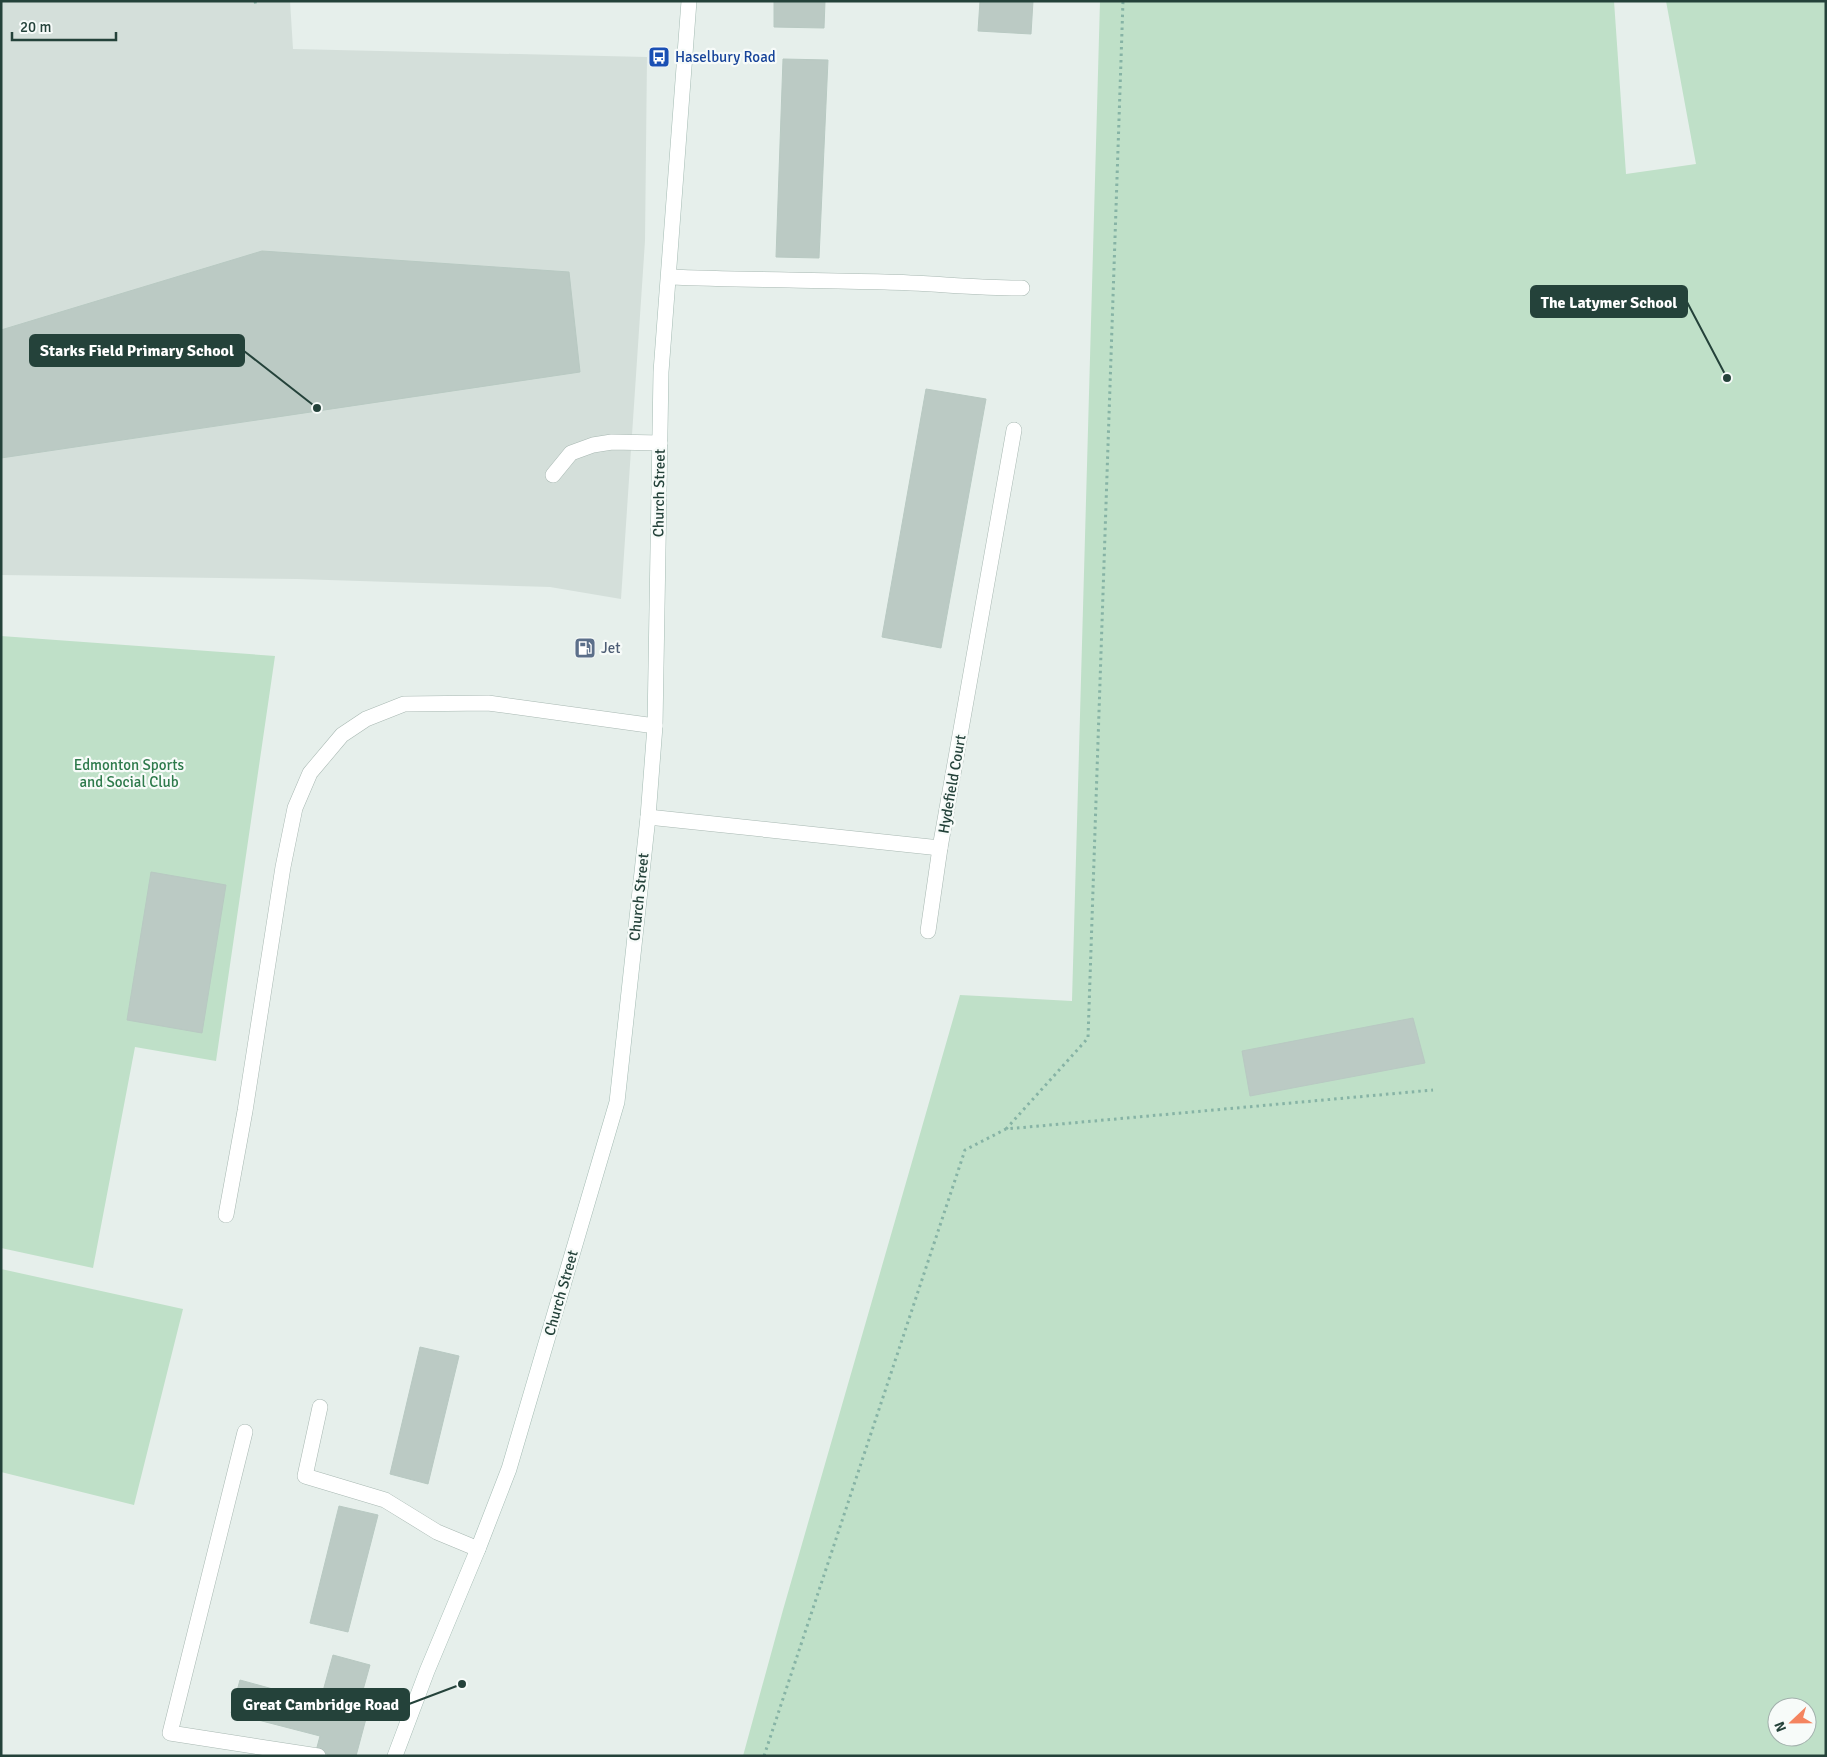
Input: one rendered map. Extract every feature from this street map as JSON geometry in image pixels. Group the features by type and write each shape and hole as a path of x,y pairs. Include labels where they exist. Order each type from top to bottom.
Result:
{"main road":[{"name":"Church Street","path":"395,1756 427,1670 478,1549 509,1469 617,1102 648,818 655,726 661,372 689,1"},
{"path":"669,278 887,282 976,288 1022,288"},
{"name":"Hydefield Court","path":"648,818 940,848 1014,430"},
{"path":"553,475 571,453 593,445 612,442 660,443"},
{"path":"226,1215 245,1110 282,867 295,808 310,773 342,735 366,719 404,704 488,703 655,726"},
{"path":"928,931 940,848"},
{"path":"320,1407 305,1476 385,1500 437,1532 478,1549"},
{"path":"245,1432 170,1732 318,1756"}],"path":[{"path":"255,1 256,6"},
{"path":"764,1756 965,1150 1006,1129 1088,1038 1123,1"},
{"path":"1006,1129 1433,1090"}],"shaded area":[{"path":"1,1 290,1 293,49 647,57 645,241 621,599 550,587 297,579 1,575"}],"green space":[{"path":"1100,1 1614,1 1626,174 1696,164 1666,1 1826,1 1826,1756 743,1756 783,1610 960,995 1072,1001"},
{"name":"Edmonton Sports and Social Club","path":"1,636 275,656 216,1061 135,1047 93,1268 1,1248"},
{"path":"1,1269 183,1309 134,1505 1,1472"}],"building":[{"path":"774,1 825,1 824,28 774,27"},
{"path":"980,1 1033,1 1031,34 978,31"},
{"path":"783,59 828,60 819,258 776,257"},
{"path":"262,251 569,272 580,372 1,458 1,330"},
{"path":"926,389 986,399 941,648 882,637"},
{"path":"151,872 226,885 202,1033 127,1020"},
{"path":"1413,1018 1425,1063 1250,1096 1242,1051"},
{"path":"420,1347 459,1356 428,1484 390,1474"},
{"path":"339,1506 378,1515 348,1632 310,1623"},
{"path":"333,1655 370,1665 361,1697 371,1700 356,1756 333,1756 316,1751 320,1736 231,1713 240,1680 320,1702"}],"place":[{"name":"Haselbury Road","path":"659,57"},
{"name":"The Latymer School","path":"1727,378"},
{"name":"Starks Field Primary School","path":"317,408"},
{"name":"Jet","path":"585,648"},
{"name":"Great Cambridge Road","path":"462,1684"}]}
